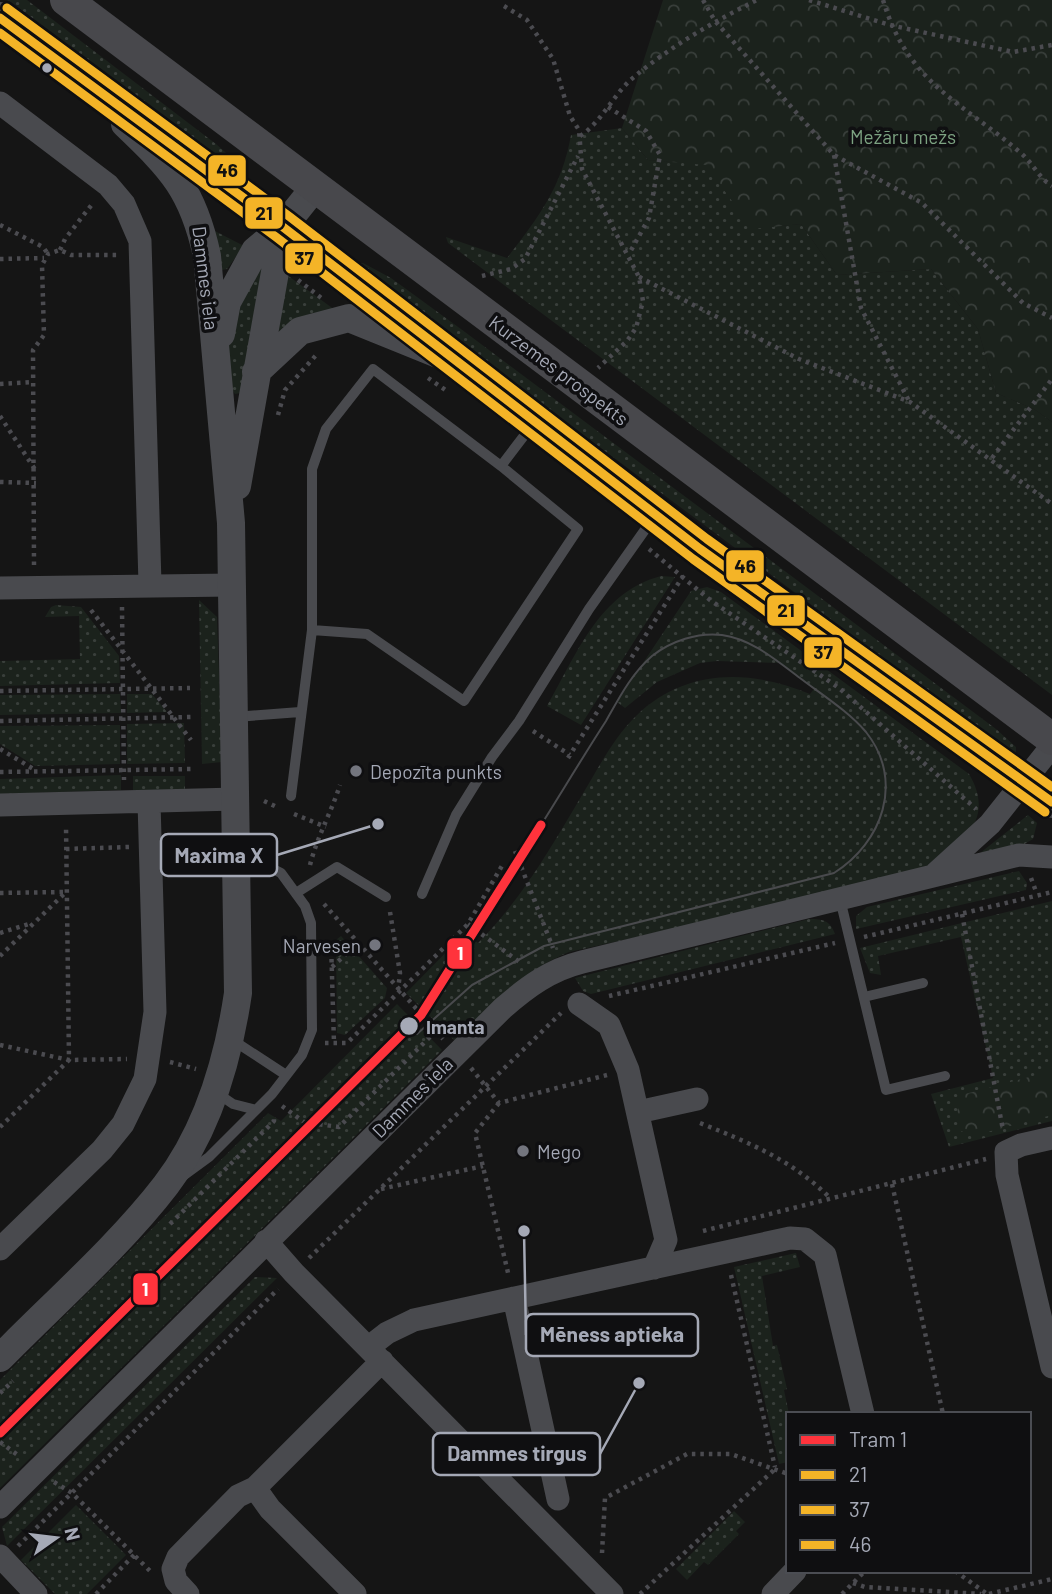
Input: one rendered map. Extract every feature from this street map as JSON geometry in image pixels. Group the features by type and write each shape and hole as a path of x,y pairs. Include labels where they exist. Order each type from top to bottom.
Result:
{"main road":[{"name":"Kurzemes prospekts","path":"66,0 1052,739"},
{"path":"0,18 72,74 284,227 701,549 1052,802"}],"street":[{"name":"Dammes iela","path":"0,1358 167,1184 188,1150 215,1092 231,1039 238,993 240,946 231,523 207,256 200,221 190,199 170,169 72,74"},
{"path":"0,103 107,185 131,218 142,254 149,584"},
{"name":"Dammes iela","path":"216,364 227,302 255,251 284,227 315,187"},
{"name":"Dammes iela","path":"231,523 284,227"},
{"path":"256,372 300,331 349,318 456,362"},
{"path":"0,588 232,585"},
{"name":"Dammes iela","path":"933,875 989,824 1052,746"},
{"path":"0,805 236,799"},
{"path":"0,1249 102,1150 122,1124 145,1079 155,1012 149,802"},
{"name":"Dammes iela","path":"0,1507 503,1009 540,979 559,968 933,875 1019,855 1052,857"},
{"path":"579,1004 609,1025 628,1070 666,1240 654,1268"},
{"path":"638,1112 697,1099"},
{"path":"1052,1138 1021,1145 1006,1153 1007,1175 1052,1367"},
{"path":"182,1588 173,1569 178,1557 238,1496 255,1488 376,1354 387,1333 414,1321 790,1238 805,1239 825,1255 863,1412"},
{"path":"266,1241 294,1273 606,1588"},
{"path":"514,1298 558,1499"},
{"path":"255,1488 270,1509 344,1591"},
{"path":"2,1558 36,1594"},
{"path":"773,1594 793,1573"}],"lane":[{"path":"291,796 312,630 312,469 327,429 373,369 578,529 464,701 367,634 312,630"},
{"path":"500,466 535,422"},
{"path":"422,894 456,815 589,609 656,514"},
{"path":"234,718 300,712"},
{"path":"167,1184 209,1157 272,1094 308,1043 312,1030 311,923 305,906 281,873 268,864 237,859"},
{"path":"296,894 337,867 386,897"},
{"path":"840,899 886,1090 945,1076"},
{"path":"864,997 923,983"},
{"path":"231,1039 286,1075"},
{"path":"215,1092 233,1104 256,1110"}],"path":[{"path":"703,0 715,21 834,155 922,203 1023,303 1052,318"},
{"path":"579,136 590,129 619,91 649,66 715,21 757,0"},
{"path":"809,0 890,25 1013,52 1052,45"},
{"path":"883,0 890,25 914,66 939,91 1023,156 1052,186"},
{"path":"504,6 527,20 552,59 579,136 578,154 589,185 629,254 639,277 643,301 636,328 627,341 600,365 583,388"},
{"path":"608,107 637,123 657,147 660,167 649,218 629,254"},
{"path":"482,276 511,269 525,259 578,154"},
{"path":"834,155 861,308 910,402"},
{"path":"0,259 46,256 60,250 65,239 107,185"},
{"path":"0,225 43,247 46,256 44,335 33,350 36,471 34,565"},
{"path":"60,250 71,255 142,254"},
{"path":"639,277 799,359 910,402 992,458 1052,504"},
{"path":"274,429 285,390 321,350"},
{"path":"992,458 1052,379"},
{"path":"0,384 33,382"},
{"path":"0,416 36,471"},
{"path":"0,482 36,483"},
{"path":"519,721 569,757 701,549"},
{"path":"684,576 710,600 839,688 967,800 989,824"},
{"path":"121,585 124,770"},
{"path":"60,587 87,604 191,740"},
{"path":"0,691 190,688"},
{"path":"0,720 191,717"},
{"path":"0,749 37,771"},
{"path":"0,772 192,769"},
{"path":"340,785 326,827 316,840 310,866 310,885 357,944 449,1045"},
{"path":"0,1127 69,1060 65,803"},
{"path":"66,849 150,847"},
{"path":"515,851 554,952 544,957"},
{"path":"308,1043 346,1043 468,924 503,864"},
{"path":"0,893 67,892"},
{"path":"0,956 67,892"},
{"path":"2,1558 72,1493 557,1015 579,1004 1052,892"},
{"path":"386,897 400,973 398,991"},
{"path":"330,912 330,926"},
{"path":"666,1240 1006,1153 962,915"},
{"path":"0,933 36,922"},
{"path":"468,924 524,966 534,961"},
{"path":"331,940 334,1043"},
{"path":"331,968 357,944"},
{"path":"272,1094 289,1113 304,1122 339,1127 436,1031"},
{"path":"0,1045 69,1060"},
{"path":"465,1063 499,1103"},
{"path":"514,1298 475,1133 499,1103 628,1070"},
{"path":"698,1122 750,1143 805,1173 831,1199"},
{"path":"379,1190 483,1166"},
{"path":"892,1184 943,1412"},
{"path":"726,1252 775,1468"},
{"path":"606,1588 605,1498 687,1454 731,1454 786,1473"},
{"path":"640,1594 775,1468"},
{"path":"72,1493 161,1582 182,1588"},
{"path":"96,1594 134,1555"},
{"path":"842,1594 863,1573"},
{"path":"959,1573 988,1594 1052,1579"},
{"path":"853,1583 865,1587 981,1594"}],"green space":[{"path":"7,0 27,0 216,144 233,159 244,182"},
{"name":"Mežāru mežs","path":"663,0 1052,0 1052,422 1034,409 996,393 978,329 931,269 837,275 801,224 752,229 706,165 648,160 622,128"},
{"path":"622,128 648,160 706,164 752,228 801,224 837,275 931,269 978,329 996,393 1034,409 1052,422 1052,695 448,243 446,237 507,258 555,186 562,171 571,135"},
{"path":"211,229 244,246 227,269 222,270"},
{"path":"363,263 391,278 465,332 996,729 1016,747 1016,757 355,265"},
{"path":"258,267 264,269 240,393 235,394 232,390 228,346 231,324"},
{"path":"287,275 335,310 280,333 277,328"},
{"path":"661,576 675,577 581,725 547,706 579,647 605,611 639,584"},
{"path":"707,587 721,592 969,774 979,803 973,826 945,855 915,871 569,952 521,980 455,1041 406,993 465,933 478,943 509,908 549,850 608,751 636,716 655,700 697,681 742,677 765,680 810,694 814,689 780,663 717,661 700,663 657,682 625,708 617,702 691,591"},
{"path":"199,600 217,617 222,762 202,764"},
{"path":"51,607 81,607 119,656 120,683 0,686 0,661 80,659 79,616 45,617"},
{"path":"120,694 121,713 0,715 0,695"},
{"path":"127,694 152,694 167,712 127,713"},
{"path":"184,723 185,763 127,764 127,724"},
{"path":"120,725 120,764 35,766 0,744 0,726"},
{"path":"121,775 121,790 0,794 0,779"},
{"path":"133,776 185,776 185,790 133,790"},
{"path":"1028,815 1037,823 1033,839 1021,846 975,857"},
{"path":"1019,871 1027,883 1026,890 856,929 856,916 867,907"},
{"path":"1052,901 1052,1121 949,1147 931,1094 993,1078 961,937 878,956 881,975 870,973 860,948"},
{"path":"809,919 825,921 835,934 591,994 583,991 575,978"},
{"path":"341,936 387,988 385,998 345,1035 337,1033 336,940"},
{"path":"397,1004 442,1050 0,1488 0,1380 268,1113 281,1121"},
{"path":"1052,1071 1052,1115 972,1136 961,1131 957,1112 965,1094"},
{"path":"796,1253 800,1267 762,1276 773,1346 777,1345 787,1389 784,1390 789,1412 786,1412 786,1462 779,1464 734,1267"},
{"path":"255,1277 277,1278 7,1546 2,1527"},
{"path":"76,1505 126,1555 87,1594 55,1594 21,1560"},
{"path":"734,1511 745,1522 736,1531 739,1534 708,1565 704,1562 687,1580 676,1569"}],"tram line":[{"path":"417,1034 472,985 544,946 834,873 851,860 876,828 883,810 886,790 884,770 878,751 859,724 773,658 733,637 713,634 694,636 659,651 638,670 541,825"},
{"name":"1","path":"0,1433 421,1015 541,825"}],"transit line":[{"name":"46","path":"7,8 290,217 707,539 1052,787"},
{"name":"21","path":"0,18 283,227 700,549 1052,802"},
{"name":"37","path":"0,33 276,237 693,559 1045,812"}],"place":[{"name":"Depozīta punkts","path":"356,771"},
{"name":"Maxima X","path":"378,824"},
{"name":"Narvesen","path":"375,945"},
{"name":"Imanta","path":"409,1026"},
{"name":"Mego","path":"523,1151"},
{"name":"Mēness aptieka","path":"524,1231"},
{"name":"Dammes tirgus","path":"639,1383"}]}
